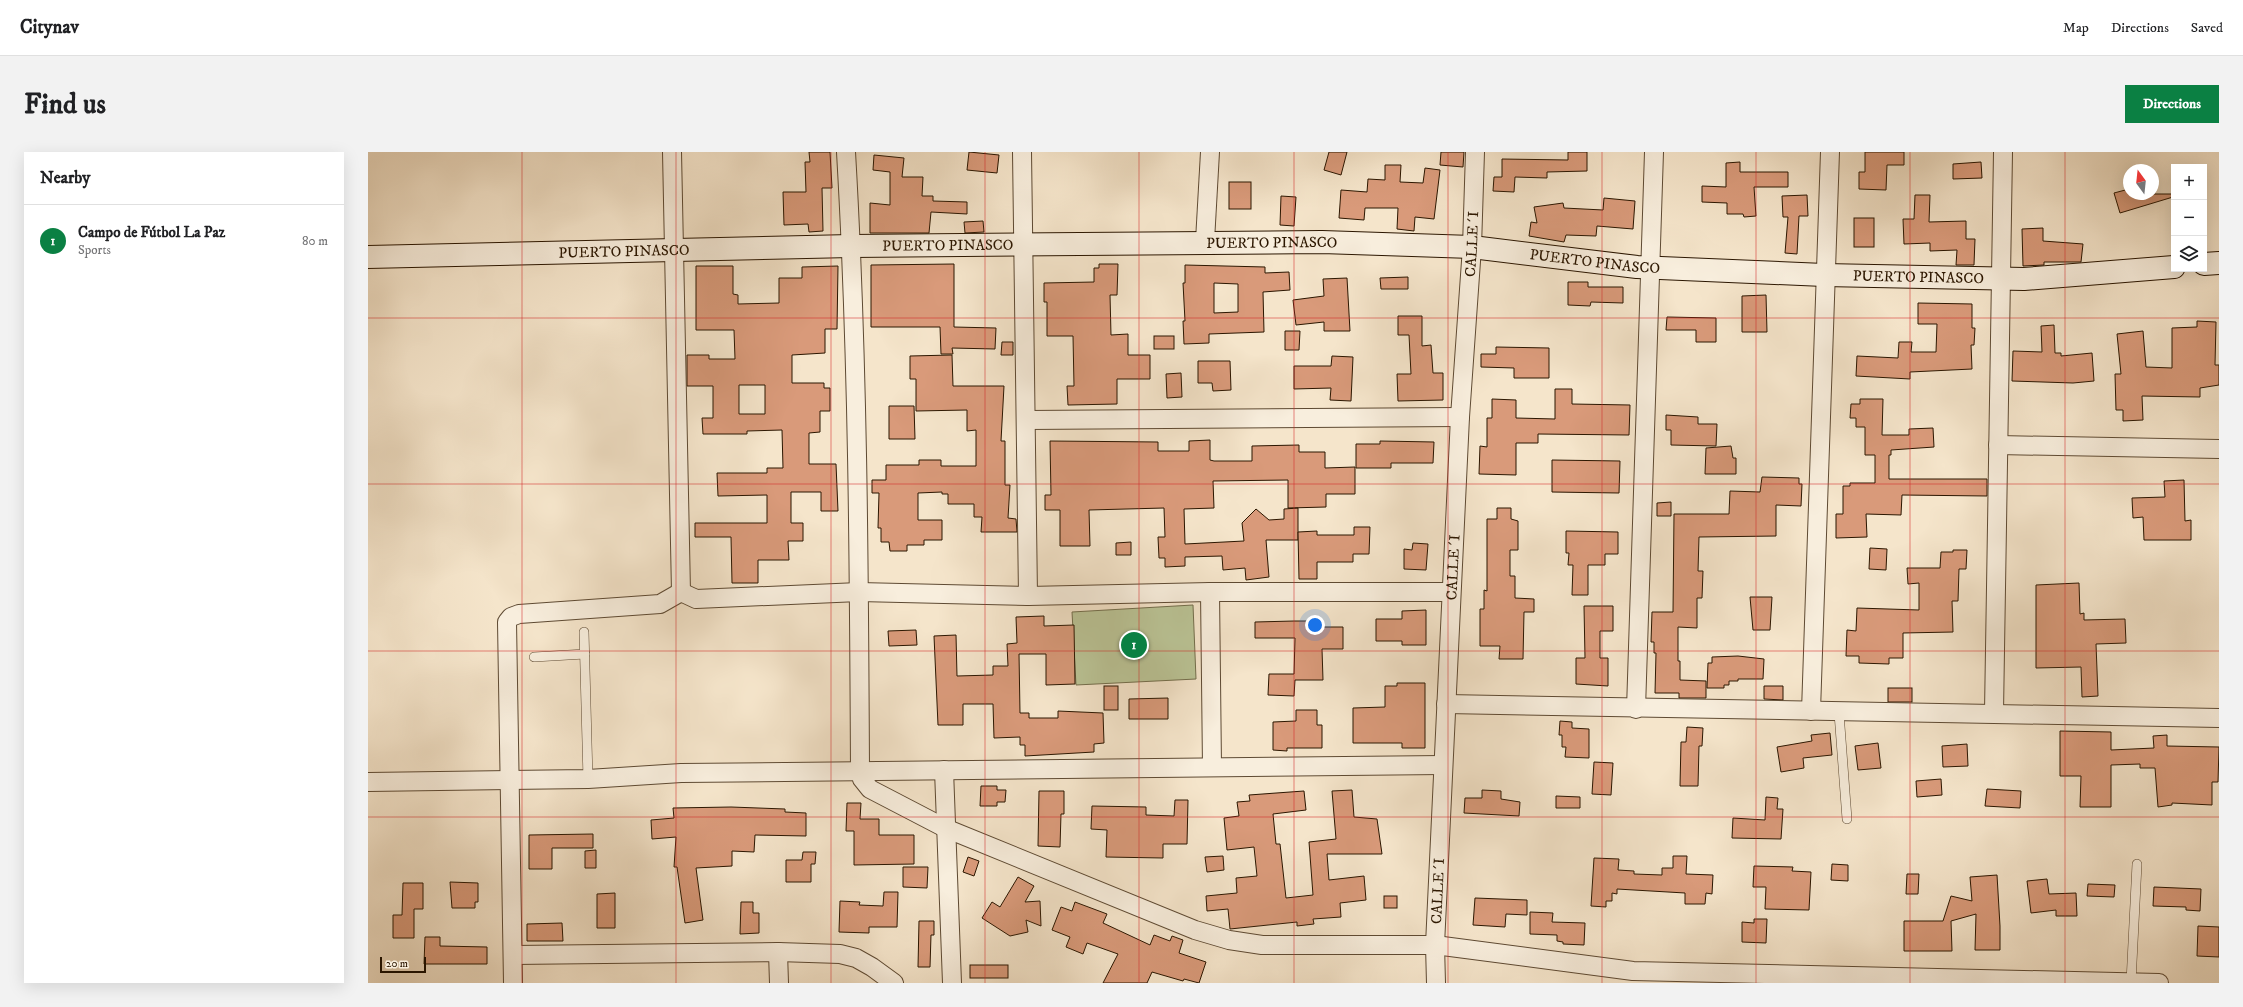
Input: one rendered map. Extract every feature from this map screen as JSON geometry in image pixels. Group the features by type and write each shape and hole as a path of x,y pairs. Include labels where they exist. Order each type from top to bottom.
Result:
{"street":[{"path":"672,152 676,251 681,592"},
{"path":"846,152 851,246 859,592 860,771 862,779 870,789 945,828 1188,927 1229,940 1262,945 1436,945 1633,971 1783,979 2158,983"},
{"path":"1022,152 1022,245 1027,420 1028,596"},
{"path":"1206,241 1210,152"},
{"name":"CALLE´I","path":"1436,983 1436,945 1451,592 1460,417 1472,247 1475,152"},
{"path":"1636,709 1654,152"},
{"path":"1811,711 1824,274 1830,152"},
{"path":"1994,712 2003,152"},
{"name":"PUERTO PINASCO","path":"368,257 851,246 1022,245 1206,241 1322,242 1472,247 1650,268 1824,274 2024,279 2171,267"},
{"path":"2207,264 2219,263"},
{"path":"1027,420 1460,417"},
{"path":"1998,445 2219,449"},
{"path":"681,592 696,599 859,592 1028,596 1210,592 1451,592"},
{"path":"513,983 510,781 505,629 509,619 519,614 660,604 681,592"},
{"path":"1210,592 1212,768"},
{"path":"1446,704 1636,709 1811,711 1839,713 1994,712 2219,718"},
{"path":"368,782 588,779 681,773 1444,765"},
{"path":"944,770 952,983"},
{"path":"513,955 778,952 840,954 856,958 872,967 894,983"},
{"path":"778,952 779,983"}],"lane":[{"path":"584,632 588,779"},
{"path":"534,657 585,654"},
{"path":"1839,713 1847,819"},
{"path":"2131,982 2137,864"}],"green space":[{"path":"1193,605 1196,679 1076,685 1072,612"}],"building":[{"path":"809,152 830,152 832,188 822,188 823,231 809,232 808,224 784,225 783,192 806,192 805,162 810,162"},
{"path":"969,152 999,155 997,173 967,170"},
{"path":"1329,152 1347,152 1341,175 1324,170"},
{"path":"1441,152 1464,152 1463,167 1440,165"},
{"path":"1568,152 1587,152 1587,171 1547,172 1547,178 1515,177 1514,192 1493,191 1494,177 1502,177 1502,159 1568,160"},
{"path":"1865,152 1904,152 1904,165 1887,165 1886,190 1859,189 1859,172 1865,172"},
{"path":"874,155 904,158 902,177 923,177 922,196 933,196 933,201 967,202 967,214 931,212 929,233 870,233 870,203 890,205 890,172 873,170"},
{"path":"1740,162 1740,172 1788,172 1788,187 1754,187 1756,216 1744,217 1743,214 1727,214 1727,203 1702,202 1702,186 1726,187 1726,163"},
{"path":"1981,162 1982,178 1953,179 1953,164"},
{"path":"1385,165 1401,165 1400,182 1423,183 1425,168 1440,170 1434,219 1415,217 1414,231 1397,229 1398,208 1365,208 1364,220 1339,218 1341,190 1367,192 1368,179 1385,180"},
{"path":"1229,182 1251,182 1251,209 1229,209"},
{"path":"2123,191 2123,200 2159,200 2159,194 2171,194 2171,198 2120,213 2114,193"},
{"path":"1807,195 1808,216 1799,216 1797,254 1785,253 1788,217 1783,217 1782,196"},
{"path":"1915,195 1930,195 1929,222 1966,221 1966,239 1975,239 1974,265 1956,265 1957,250 1930,251 1930,243 1904,244 1903,219 1914,219"},
{"path":"1281,196 1296,197 1294,226 1280,225"},
{"path":"1604,198 1635,201 1633,229 1597,226 1596,236 1566,235 1564,242 1529,236 1531,222 1537,223 1534,207 1563,203 1564,208 1603,210"},
{"path":"1854,218 1874,218 1874,247 1854,247"},
{"path":"983,221 984,232 965,233 964,222"},
{"path":"2043,228 2043,241 2083,244 2081,262 2044,262 2044,265 2023,266 2022,229"},
{"path":"954,264 954,327 996,328 995,349 952,348 953,354 941,354 940,327 871,327 871,265"},
{"path":"1099,264 1118,264 1117,295 1110,295 1111,335 1128,334 1128,355 1150,355 1150,379 1117,379 1117,404 1068,405 1067,386 1074,386 1073,336 1047,336 1047,302 1044,302 1044,283 1094,282 1094,268 1099,268"},
{"path":"1185,265 1265,267 1265,273 1289,272 1290,290 1263,292 1264,332 1209,334 1209,343 1184,344 1183,321 1185,321 1183,283 1185,283","holes":["1214,283 1238,284 1238,312 1214,313"]},
{"path":"696,266 733,266 733,294 738,295 738,304 779,303 779,278 802,278 802,267 838,266 837,329 825,329 825,353 792,355 792,383 824,383 824,388 830,388 830,411 820,411 820,432 809,433 809,464 836,464 838,511 821,511 821,492 791,492 791,523 803,523 803,541 788,541 789,560 758,560 758,583 732,583 731,537 695,537 695,523 767,523 767,495 718,496 717,473 767,473 767,468 783,468 782,430 747,431 747,434 703,434 702,418 713,418 713,386 687,386 687,355 709,355 709,359 735,359 734,330 696,330","holes":["739,385 765,385 765,414 739,414"]},
{"path":"1408,277 1408,289 1381,289 1380,278"},
{"path":"1347,278 1350,331 1324,331 1324,322 1296,325 1293,300 1324,296 1323,279"},
{"path":"1568,282 1588,282 1588,287 1623,287 1623,303 1591,302 1590,306 1568,305"},
{"path":"1766,295 1767,332 1742,332 1742,296"},
{"path":"1918,303 1972,304 1972,328 1975,328 1974,345 1971,345 1972,369 1910,372 1910,379 1856,376 1857,356 1898,358 1899,342 1912,342 1911,352 1936,352 1937,324 1918,324"},
{"path":"1398,316 1422,316 1422,346 1431,345 1433,373 1443,373 1443,400 1398,401 1397,374 1411,374 1409,335 1398,335"},
{"path":"1667,317 1716,318 1716,342 1696,342 1696,330 1666,330"},
{"path":"2197,321 2216,322 2215,365 2219,365 2219,385 2200,388 2200,397 2142,396 2143,420 2123,421 2123,410 2116,410 2115,374 2121,374 2117,334 2143,331 2146,367 2172,368 2172,328 2197,327"},
{"path":"2054,325 2055,353 2061,353 2061,356 2092,353 2094,381 2073,383 2012,381 2013,351 2042,352 2041,326"},
{"path":"1285,331 1300,331 1299,350 1285,350"},
{"path":"1154,336 1174,336 1174,349 1154,349"},
{"path":"1002,342 1013,342 1013,355 1001,355"},
{"path":"1496,347 1549,348 1549,378 1514,378 1514,368 1481,367 1481,354 1496,354"},
{"path":"952,355 953,386 1004,386 1001,441 1005,441 1005,485 1010,485 1008,518 1016,519 1017,532 981,532 982,517 974,517 974,504 948,504 948,494 942,494 942,492 918,493 918,520 942,520 942,540 924,540 924,545 907,545 907,551 890,551 889,542 881,542 881,528 878,528 879,493 872,493 872,480 886,480 886,465 919,465 919,460 941,460 941,466 976,466 976,430 967,431 967,410 916,411 916,379 910,379 910,356"},
{"path":"1332,356 1353,357 1351,401 1330,400 1331,388 1294,389 1294,366 1331,366"},
{"path":"1198,361 1230,361 1231,390 1213,391 1212,383 1198,383"},
{"path":"1181,373 1182,397 1167,398 1166,374"},
{"path":"1555,389 1572,389 1572,404 1630,405 1629,435 1538,434 1538,443 1516,443 1516,475 1479,474 1480,446 1487,447 1487,418 1492,418 1492,399 1516,400 1516,418 1555,419"},
{"path":"1860,399 1883,399 1882,435 1909,435 1909,429 1933,428 1934,447 1891,450 1891,455 1889,455 1889,479 1987,479 1987,496 1902,495 1901,515 1866,514 1867,537 1836,538 1836,514 1843,514 1843,486 1850,486 1850,483 1875,483 1875,455 1865,455 1865,427 1856,427 1856,418 1850,418 1851,404 1860,404"},
{"path":"889,406 914,406 915,439 889,439"},
{"path":"1666,415 1698,417 1698,424 1717,424 1716,446 1671,445 1671,430 1666,430"},
{"path":"1210,440 1210,460 1214,461 1252,461 1252,446 1299,445 1299,452 1325,452 1325,468 1355,467 1355,494 1326,494 1326,507 1288,508 1288,480 1213,481 1214,508 1184,509 1185,544 1244,541 1242,523 1256,509 1269,520 1284,519 1284,509 1298,508 1298,540 1266,540 1269,577 1246,580 1245,568 1223,570 1222,556 1185,557 1185,566 1165,567 1165,558 1159,558 1158,537 1165,537 1164,508 1089,510 1090,546 1060,546 1060,510 1045,510 1045,495 1051,495 1050,441 1158,442 1158,451 1189,451 1189,441"},
{"path":"1380,441 1434,442 1433,463 1391,463 1391,468 1356,468 1356,444 1380,444"},
{"path":"1731,446 1733,458 1736,458 1736,474 1705,474 1706,448"},
{"path":"1552,460 1620,461 1619,493 1552,492"},
{"path":"1762,477 1799,478 1799,484 1802,484 1801,506 1776,505 1776,536 1699,537 1698,571 1703,571 1702,598 1697,598 1697,628 1678,627 1678,661 1680,661 1680,680 1706,681 1706,698 1679,698 1679,693 1655,693 1656,653 1654,653 1654,642 1651,642 1652,612 1673,612 1674,514 1729,514 1730,491 1760,492"},
{"path":"2184,480 2185,521 2191,520 2191,540 2144,540 2143,517 2133,518 2132,498 2165,497 2164,481"},
{"path":"1671,502 1671,516 1657,516 1657,503"},
{"path":"1497,508 1511,508 1511,519 1518,521 1518,550 1510,550 1510,576 1515,576 1515,598 1534,599 1534,612 1524,612 1523,659 1499,659 1500,646 1480,646 1480,609 1484,609 1484,590 1487,591 1487,519 1497,519"},
{"path":"1354,527 1370,527 1369,554 1353,554 1353,562 1317,562 1317,579 1299,579 1298,532 1317,531 1317,535 1354,535"},
{"path":"1566,531 1618,532 1618,554 1605,554 1605,565 1588,565 1588,595 1572,595 1573,565 1568,565 1569,553 1566,553"},
{"path":"1131,542 1131,555 1116,555 1116,543"},
{"path":"1413,543 1428,544 1426,570 1404,569 1404,549 1412,550"},
{"path":"1870,548 1887,549 1886,570 1869,569"},
{"path":"1953,550 1967,550 1966,569 1959,569 1958,601 1952,601 1953,632 1903,633 1903,658 1889,658 1889,664 1859,663 1859,656 1846,656 1847,630 1856,631 1857,608 1919,610 1919,583 1908,584 1907,568 1940,568 1941,552 1953,552"},
{"path":"2079,583 2080,614 2084,613 2084,620 2125,619 2126,643 2096,644 2098,696 2082,697 2081,667 2036,668 2036,585"},
{"path":"1750,597 1772,597 1770,630 1753,630"},
{"path":"1584,606 1613,606 1613,631 1600,631 1600,658 1608,658 1608,686 1576,684 1576,658 1585,658"},
{"path":"1426,610 1426,645 1402,645 1402,641 1376,641 1376,619 1402,619 1402,611"},
{"path":"1044,616 1044,626 1074,625 1075,684 1046,685 1046,654 1019,654 1020,713 1029,713 1029,718 1058,718 1058,711 1103,713 1104,743 1094,744 1094,752 1025,756 1025,745 1020,745 1020,737 994,738 993,704 963,704 963,725 938,725 934,636 956,635 957,676 993,675 993,666 1008,666 1007,644 1017,643 1016,617"},
{"path":"1314,621 1314,627 1343,627 1343,649 1322,649 1323,680 1295,680 1294,696 1268,695 1269,674 1294,674 1295,638 1255,638 1255,622"},
{"path":"916,630 917,645 889,646 888,631"},
{"path":"1738,656 1764,659 1763,679 1738,679 1738,681 1729,681 1729,685 1724,685 1724,688 1707,688 1708,663 1712,663 1712,657"},
{"path":"1397,683 1425,683 1425,748 1402,748 1402,743 1353,743 1353,708 1385,707 1385,686 1397,686"},
{"path":"1104,686 1118,686 1118,710 1104,710"},
{"path":"1764,686 1783,686 1783,700 1764,699"},
{"path":"1888,688 1912,688 1912,702 1888,702"},
{"path":"1168,698 1168,719 1129,719 1129,699"},
{"path":"1296,710 1317,710 1317,725 1322,725 1322,748 1287,748 1287,751 1273,750 1273,722 1296,721"},
{"path":"1560,721 1572,722 1572,728 1589,729 1589,758 1565,757 1566,747 1562,747 1562,735 1559,735"},
{"path":"1687,727 1703,728 1702,746 1699,746 1698,786 1680,786 1681,742 1686,742"},
{"path":"2060,731 2111,732 2111,750 2154,748 2153,736 2167,735 2167,746 2219,747 2218,782 2212,782 2212,805 2172,803 2172,805 2158,807 2155,768 2140,768 2140,764 2111,765 2111,807 2080,807 2081,776 2060,776"},
{"path":"1830,733 1832,755 1803,758 1804,768 1781,772 1777,747 1812,741 1811,735"},
{"path":"1878,743 1881,768 1858,770 1855,746"},
{"path":"1967,744 1968,766 1943,767 1942,746"},
{"path":"1594,762 1613,763 1611,795 1592,794"},
{"path":"1941,779 1942,795 1917,797 1916,781"},
{"path":"981,786 997,786 997,790 1006,790 1005,802 997,802 997,806 980,806"},
{"path":"1987,789 2021,791 2020,808 1985,806"},
{"path":"1352,790 1354,817 1377,819 1382,854 1327,854 1329,880 1364,876 1366,900 1340,903 1341,917 1313,919 1314,924 1297,926 1297,922 1230,929 1228,909 1207,911 1206,896 1237,893 1236,878 1257,876 1254,847 1227,850 1224,818 1239,816 1237,802 1250,801 1249,795 1304,791 1306,810 1273,814 1276,844 1280,844 1286,898 1313,895 1309,842 1336,839 1332,791"},
{"path":"1482,790 1501,791 1501,799 1520,802 1519,816 1464,813 1465,798 1482,798"},
{"path":"1039,791 1064,791 1064,814 1061,814 1060,847 1038,846"},
{"path":"1556,796 1580,797 1580,808 1556,808"},
{"path":"1766,797 1778,798 1777,809 1783,809 1781,839 1732,838 1733,818 1765,820"},
{"path":"1175,800 1188,800 1187,844 1163,844 1163,858 1106,857 1107,830 1091,829 1092,806 1146,807 1146,815 1174,816"},
{"path":"847,803 861,803 860,819 879,819 879,835 914,835 914,864 854,865 854,831 846,831"},
{"path":"731,807 785,809 785,812 806,813 806,836 755,835 754,852 732,851 732,866 696,868 703,920 685,923 677,867 674,867 676,837 652,839 651,820 674,818 673,808"},
{"path":"593,834 593,848 552,848 552,869 529,869 529,835"},
{"path":"596,850 596,868 585,868 585,851"},
{"path":"803,852 816,852 815,864 811,864 811,882 786,882 786,860 802,860"},
{"path":"1223,856 1224,870 1207,872 1205,857"},
{"path":"1673,856 1687,856 1686,874 1713,875 1712,894 1706,893 1705,904 1685,904 1685,893 1617,889 1617,894 1612,893 1612,901 1606,901 1606,907 1591,906 1594,858 1619,859 1618,870 1634,871 1634,874 1662,875 1662,868 1673,868"},
{"path":"968,857 979,861 974,876 963,872"},
{"path":"1832,864 1848,865 1848,881 1831,880"},
{"path":"1754,866 1793,867 1792,871 1811,872 1809,910 1765,909 1766,887 1753,887"},
{"path":"903,867 928,867 927,888 903,887"},
{"path":"1907,874 1919,874 1918,894 1906,894"},
{"path":"1997,875 2000,950 1975,950 1976,914 1951,921 1952,951 1904,951 1904,921 1943,921 1951,896 1972,901 1970,877"},
{"path":"1018,877 1034,886 1025,902 1040,901 1041,926 1026,920 1028,932 1010,936 982,918 992,902 1000,907"},
{"path":"2047,879 2049,894 2076,893 2077,916 2056,916 2056,910 2031,913 2027,881"},
{"path":"450,882 478,883 478,902 475,902 475,908 452,908"},
{"path":"403,883 423,883 423,909 414,909 414,938 393,938 393,915 402,915"},
{"path":"2088,884 2115,885 2114,897 2087,896"},
{"path":"2154,887 2201,889 2200,911 2186,910 2186,907 2153,906"},
{"path":"884,892 898,892 897,927 869,927 869,933 839,932 840,901 860,902 859,905 883,906"},
{"path":"615,893 615,928 597,928 597,894"},
{"path":"1384,896 1397,896 1397,908 1384,908"},
{"path":"1475,898 1527,900 1527,915 1506,914 1505,927 1473,925"},
{"path":"741,902 753,902 753,913 759,913 759,933 740,934"},
{"path":"1075,902 1107,914 1103,923 1150,945 1154,935 1170,941 1172,936 1183,940 1179,953 1206,962 1199,983 1184,979 1183,981 1152,972 1147,983 1103,983 1118,954 1087,943 1083,954 1066,947 1070,937 1052,930 1061,907 1072,911"},
{"path":"1530,912 1553,913 1552,922 1585,923 1584,945 1563,944 1563,942 1557,941 1557,935 1530,934"},
{"path":"1754,919 1767,919 1766,943 1742,942 1742,922 1754,923"},
{"path":"919,921 934,921 934,935 931,935 930,967 918,967"},
{"path":"562,923 563,941 527,941 527,924"},
{"path":"2198,926 2219,927 2219,957 2197,956"},
{"path":"425,937 440,937 440,946 487,947 487,964 424,964"},
{"path":"970,965 1008,965 1008,978 970,978"}],"place":[{"name":"Campo de Fútbol La Paz","path":"1134,645"}]}
